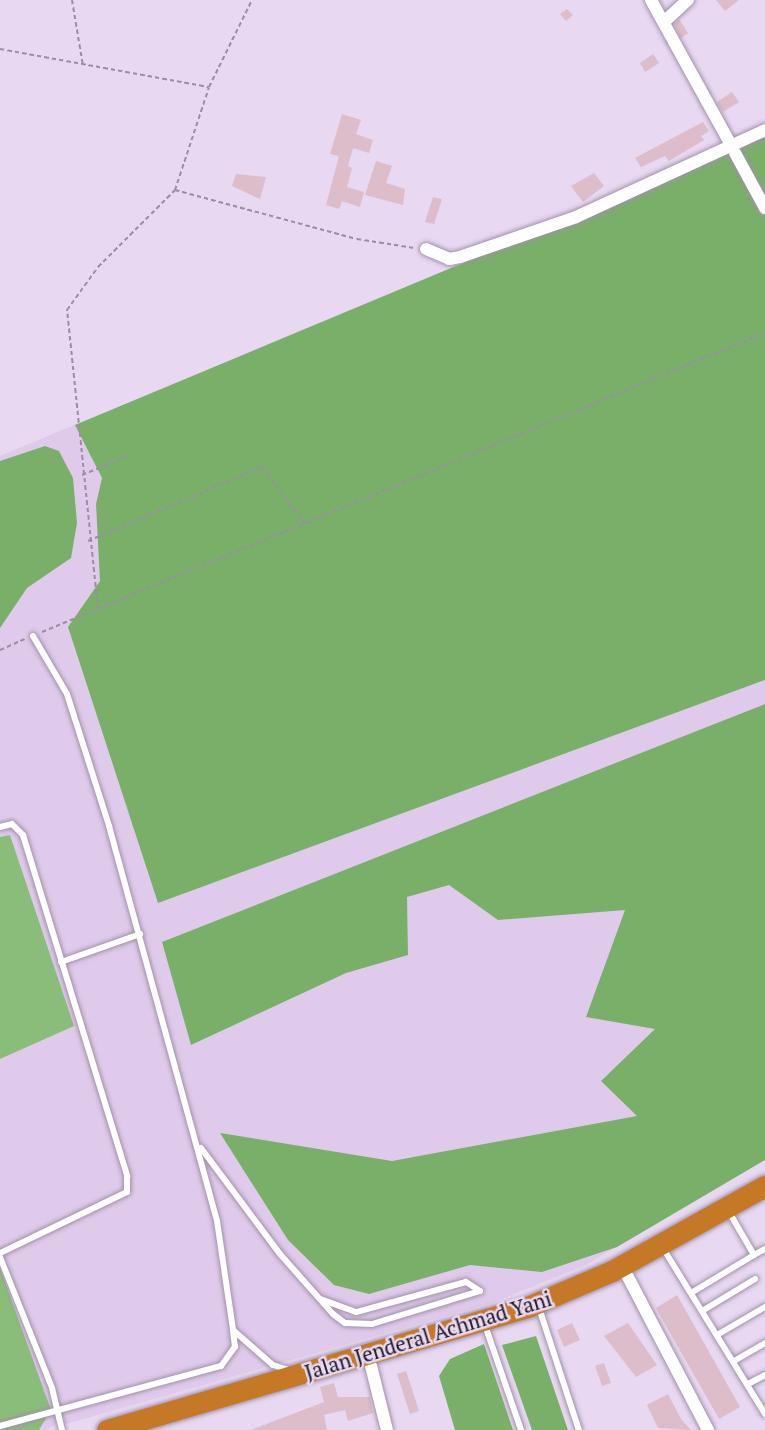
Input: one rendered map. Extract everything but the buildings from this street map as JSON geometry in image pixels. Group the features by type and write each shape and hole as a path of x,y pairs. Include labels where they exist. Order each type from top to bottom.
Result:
{"highway":[{"name":"Jalan Jenderal Achmad Yani","path":"141,1430 371,1366 541,1314 628,1277 656,1255 765,1186"},
{"name":"Jalan Jenderal Achmad Yani","path":"107,1430 512,1312 656,1255 765,1198"}],"street":[{"path":"651,0 765,208"},
{"path":"664,22 688,0"},
{"path":"426,249 449,259 460,257 576,217 733,149 765,130"},
{"path":"628,1277 708,1430"},
{"path":"371,1366 387,1430"}],"lane":[{"path":"0,1426 58,1413 221,1366 235,1347 226,1260 197,1143 140,934 82,735 67,694 33,636"},
{"path":"0,827 12,824 23,835 123,1159 127,1192 0,1255 58,1413 62,1430"},
{"path":"61,962 140,934"},
{"path":"197,1143 246,1212 321,1299 355,1325 473,1297 480,1291 466,1282 356,1312 321,1299"},
{"path":"732,1217 754,1256"},
{"path":"691,1293 765,1250"},
{"path":"656,1255 691,1293 764,1410"},
{"path":"702,1311 756,1279"},
{"path":"717,1335 765,1307"},
{"path":"541,1314 579,1430"},
{"path":"233,1330 273,1365 296,1371 321,1367"},
{"path":"487,1331 521,1430"},
{"path":"734,1361 765,1343"},
{"path":"748,1384 765,1375"}],"path":[{"path":"72,0 83,66"},
{"path":"98,609 88,541 67,310 98,267 175,190 209,87 252,0"},
{"path":"0,50 209,87"},
{"path":"175,190 357,239 426,249"},
{"path":"0,650 765,333"},
{"path":"82,475 128,456"},
{"path":"88,541 262,467 305,524"}],"shaded area":[{"path":"765,137 765,1160 586,1265 492,1303 66,1424 59,1421 47,1430 0,1430 0,456"}],"green space":[{"path":"765,137 765,680 158,903 68,627 100,581 96,504 102,478 75,425"},
{"path":"45,446 59,451 73,478 77,523 71,558 27,588 0,628 0,461"},
{"path":"765,704 765,1160 617,1247 542,1272 470,1265 369,1294 334,1285 288,1240 220,1133 392,1161 637,1116 601,1081 655,1029 586,1017 625,910 498,920 449,885 407,897 408,955 346,973 191,1045 162,942"},
{"path":"10,835 74,1026 0,1059 0,837"},
{"path":"0,1268 51,1410 39,1430 0,1430"},
{"path":"536,1336 568,1430 532,1430 502,1345"},
{"path":"484,1344 513,1430 455,1430 439,1376 450,1359"}]}
